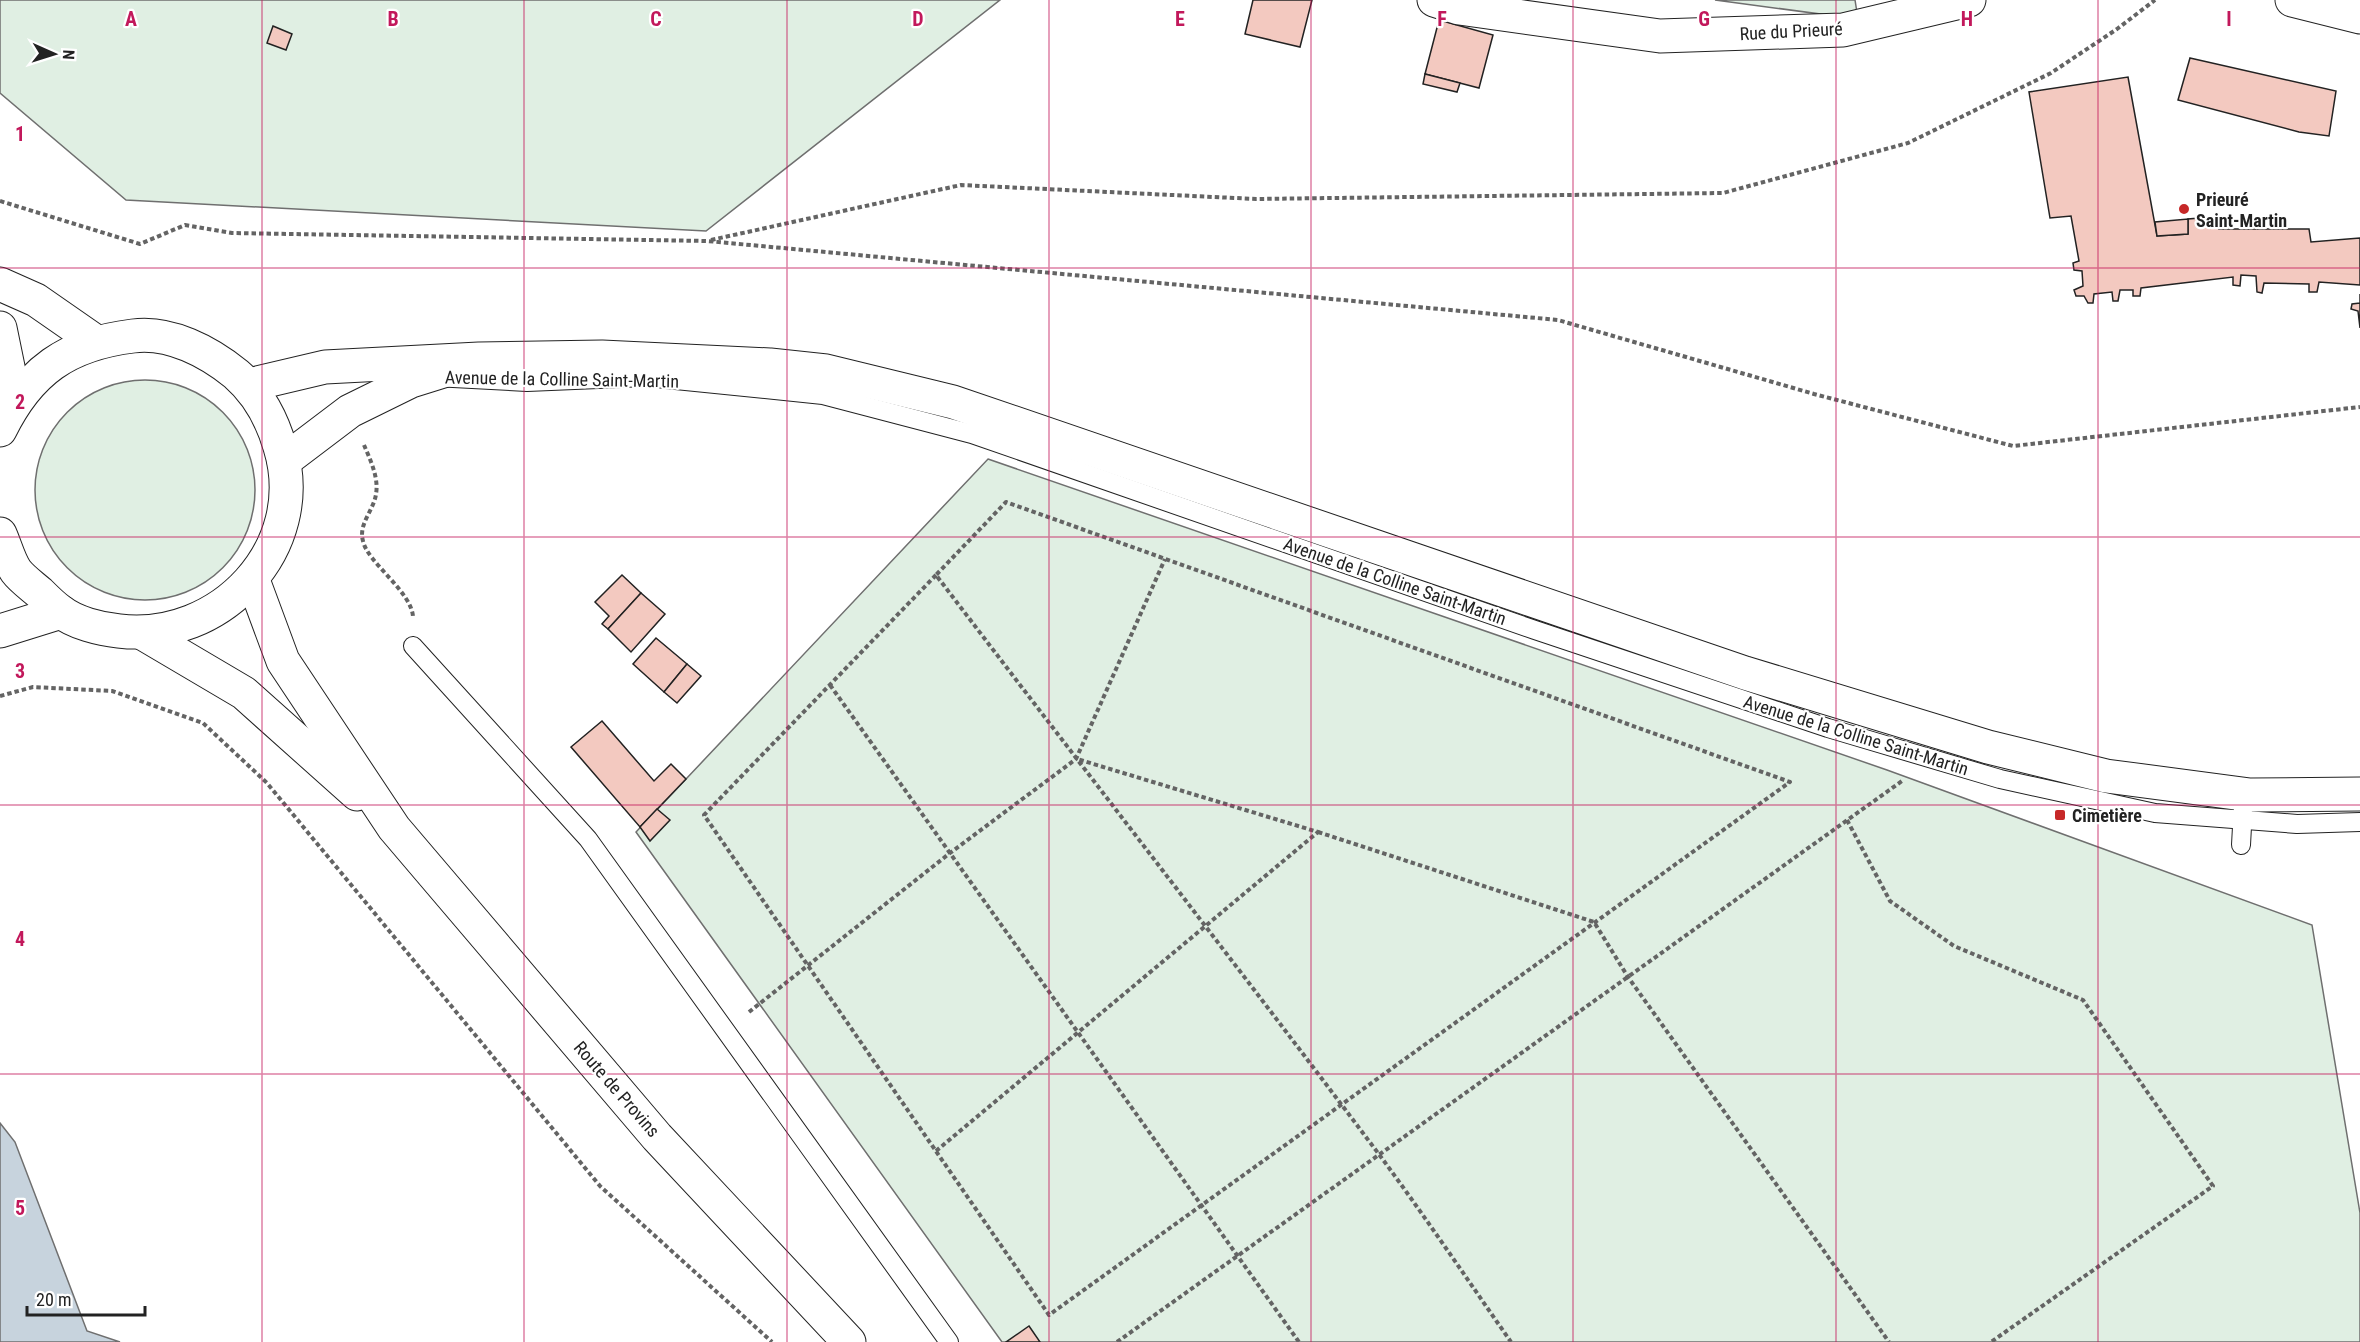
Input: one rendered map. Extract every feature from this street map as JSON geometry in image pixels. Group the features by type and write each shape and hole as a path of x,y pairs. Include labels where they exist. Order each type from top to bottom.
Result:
{"street":[{"name":"Rue du Prieuré","path":"1434,0 1459,8 1660,36 1842,30 1969,0"},
{"path":"2292,0 2359,16"},
{"path":"0,284 36,300 95,342"},
{"path":"0,328 15,400"},
{"path":"0,430 15,400 50,364 95,342 137,335 178,341 217,358 249,385 272,420 284,461 286,503 274,544 252,580 221,608 184,626 144,634 101,629 61,612 16,571 0,534"},
{"name":"Avenue de la Colline Saint-Martin","path":"249,385 325,367 479,359 602,357 759,364 826,371 953,402 1734,669 1961,739 2106,776 2243,807 2360,794"},
{"name":"Avenue de la Colline Saint-Martin","path":"284,461 350,411 426,376 479,359"},
{"path":"252,580 283,661 394,828"},
{"path":"0,631 61,612"},
{"path":"144,634 244,693 394,828"},
{"name":"Route de Provins","path":"394,828 657,1137 849,1342"}],"lane":[{"name":"Avenue de la Colline Saint-Martin","path":"426,376 527,382 645,377 823,395 972,434 1535,630 1903,750 2000,779 2155,813 2243,807 2297,824 2360,822"},
{"path":"412,646 588,839 950,1342"},
{"path":"2241,845 2243,807"}],"path":[{"path":"707,241 961,185 1256,199 1723,193 1908,143 2050,73 2117,29 2154,0"},
{"path":"0,201 140,244 185,225 232,233 707,241 1558,320 1814,394 2013,446 2360,407"},
{"path":"350,411 376,479 376,494 362,528 363,543 403,594 413,613 412,646"},
{"path":"1006,502 1790,782 1049,1315 704,815 936,575 1006,502"},
{"path":"725,1031 950,853 1076,759 1165,559"},
{"path":"936,575 1379,1155 1511,1342"},
{"path":"830,685 1299,1342"},
{"path":"0,696 33,687 112,692 203,723 267,783 600,1186 772,1342"},
{"path":"1076,759 1318,832 1594,922 1628,977 1889,1342"},
{"path":"1117,1342 1904,780"},
{"path":"1847,820 1890,902 1954,946 2083,1000 2213,1186 1991,1342"},
{"path":"936,1151 1318,832"}],"green space":[{"path":"0,0 1000,0 706,231 126,200 0,93"},
{"path":"1715,0 1855,0 1858,19"},
{"path":"145,380 166,382 197,393 223,412 242,438 253,469 255,490 253,511 242,542 223,568 197,587 166,598 145,600 124,598 93,587 67,568 48,542 37,511 35,490 37,469 48,438 67,412 93,393 124,382"},
{"path":"988,459 1887,770 2312,925 2360,1213 2360,1342 1002,1342 636,832"}],"shaded area":[{"path":"0,1123 15,1142 87,1331 120,1342 0,1342"}],"building":[{"path":"1253,0 1312,0 1300,47 1245,34"},
{"path":"1439,20 1493,35 1479,88 1425,74"},
{"path":"273,26 292,34 286,50 267,43"},
{"path":"2190,58 2336,91 2329,136 2299,132 2178,100"},
{"path":"1425,74 1460,83 1457,92 1423,84"},
{"path":"2128,77 2157,236 2188,234 2188,219 2212,217 2219,229 2309,229 2311,242 2360,238 2360,285 2319,282 2317,292 2309,292 2309,284 2264,283 2262,293 2257,292 2256,276 2241,275 2240,286 2233,285 2233,277 2141,288 2140,296 2133,296 2133,290 2120,290 2118,301 2113,301 2112,292 2094,294 2093,303 2088,303 2084,296 2076,296 2074,290 2083,286 2082,271 2074,270 2073,263 2079,261 2071,216 2050,218 2029,92"},
{"path":"2188,219 2188,234 2157,236 2155,222"},
{"path":"2360,303 2360,328 2358,311 2351,309 2352,304"},
{"path":"622,575 641,593 608,629 602,624 609,616 595,602"},
{"path":"641,593 665,614 631,652 608,629"},
{"path":"656,638 687,664 664,692 633,664"},
{"path":"687,664 701,676 677,703 664,692"},
{"path":"602,721 654,781 671,764 686,779 640,827 571,747"},
{"path":"657,809 670,820 650,841 640,827"},
{"path":"1029,1326 1040,1342 1006,1342"}],"place":[{"name":"Prieuré Saint-Martin","path":"2184,209"},
{"name":"Cimetière","path":"2060,815"}]}
